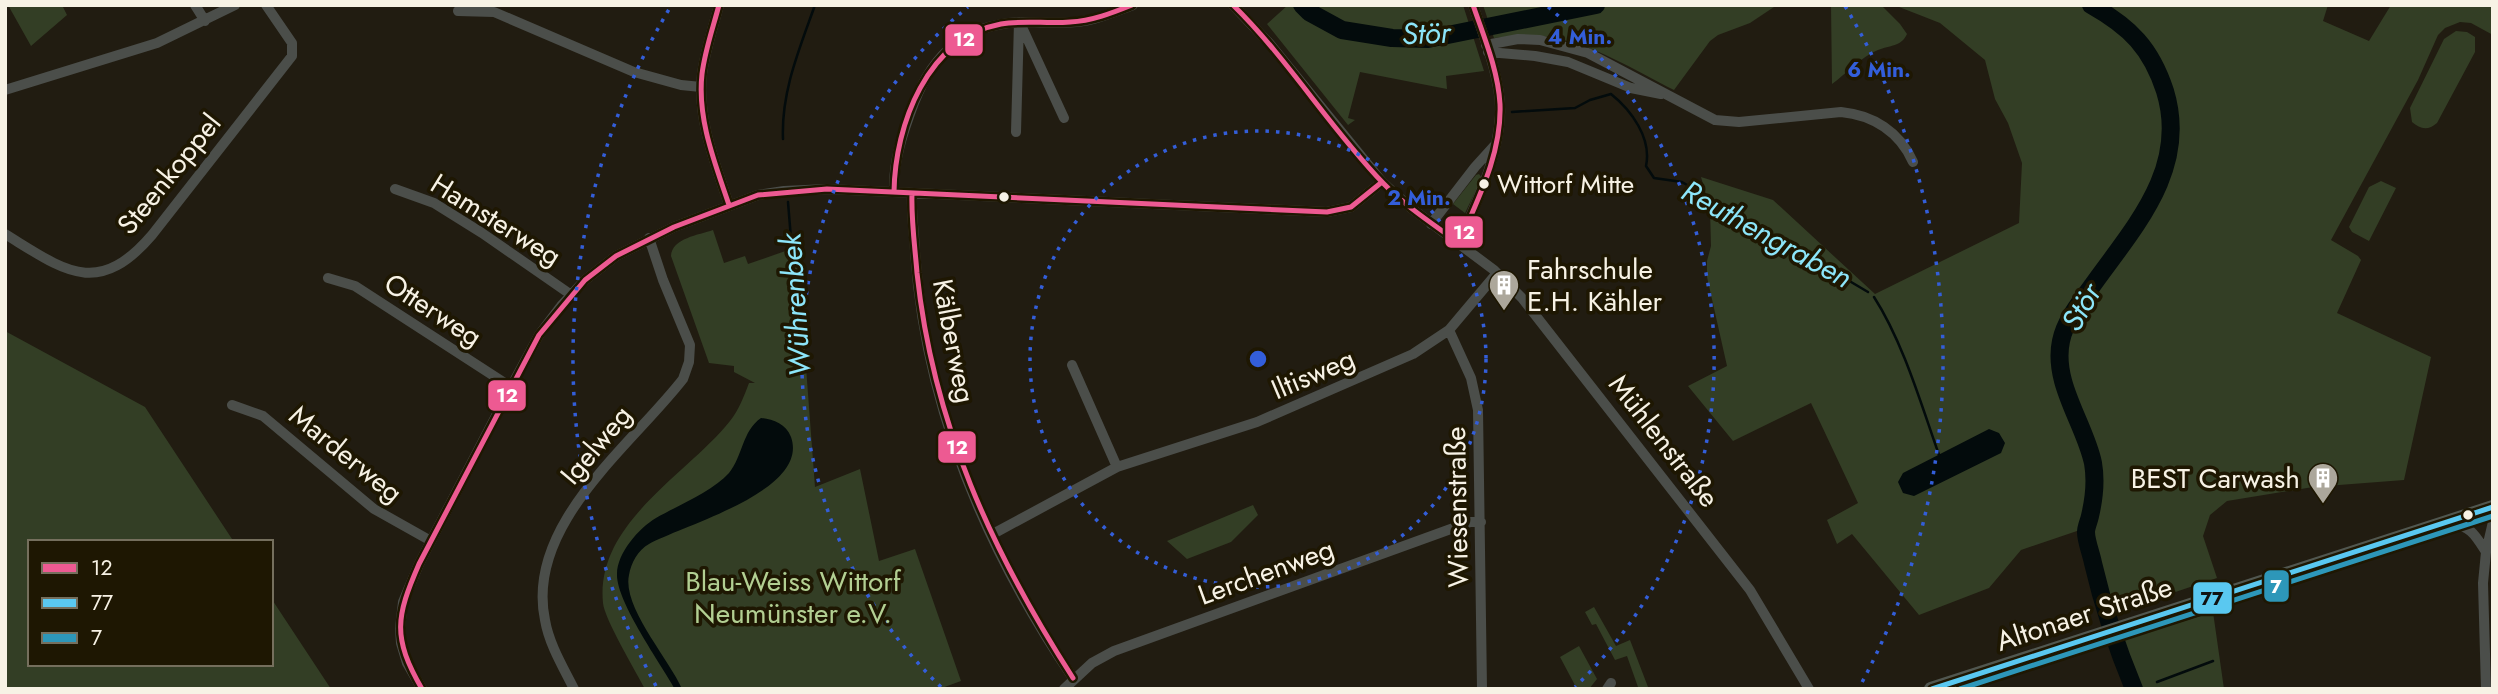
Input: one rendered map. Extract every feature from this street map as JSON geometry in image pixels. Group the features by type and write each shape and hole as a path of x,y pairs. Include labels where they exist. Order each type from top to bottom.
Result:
{"main road":[{"name":"Altonaer Straße","path":"1931,689 2493,508"}],"street":[{"path":"195,5 205,21"},
{"path":"5,90 158,43 235,5"},
{"name":"Steenkoppel","path":"5,234 56,265 72,271 107,271 130,258 152,235 292,56 292,43 266,5"},
{"path":"719,5 705,56 701,87 706,132 729,205"},
{"path":"894,192 894,173 902,135 920,90 939,57 953,44 973,32 999,25 1019,22 1077,22 1133,5"},
{"name":"Mühlenstraße","path":"1233,5 1269,43 1382,182 1431,224 1497,273 1539,318 1750,590 1809,689"},
{"path":"1459,243 1487,176 1501,114 1499,91 1474,5"},
{"path":"458,11 494,12 634,72 681,85 701,87"},
{"path":"1019,22 1064,118"},
{"path":"1016,132 1019,22"},
{"path":"1486,46 1518,40 1540,40 1588,52 1715,120 1739,122 1841,112 1856,113 1885,127 1900,140 1913,162"},
{"path":"1486,46 1568,62 1631,88 1664,94"},
{"path":"1431,224 1496,144"},
{"path":"422,689 404,654 400,621 408,588 431,541 540,335 570,294 616,256 649,238 729,205 758,195 784,191 827,189 1327,212 1351,207 1382,182"},
{"name":"Hamsterweg","path":"396,189 434,202 570,294"},
{"name":"Kälberweg","path":"912,193 918,287 926,342 948,428 964,474 991,535 1037,621 1073,678"},
{"name":"Igelweg","path":"574,689 544,620 542,584 549,554 572,510 683,379 690,362 690,345 649,238"},
{"name":"Iltisweg","path":"991,535 1117,467 1273,416 1413,354 1449,330 1497,273"},
{"name":"Otterweg","path":"328,278 355,286 511,387"},
{"name":"Wiesenstraße","path":"1449,330 1471,378 1478,410 1482,689"},
{"path":"1073,365 1117,467"},
{"name":"Marderweg","path":"232,405 263,416 374,509 431,541"},
{"name":"Lerchenweg","path":"1065,689 1073,678 1114,651 1470,522 1481,522"},
{"path":"2449,522 2466,526 2486,552"},
{"path":"2486,689 2489,676 2483,583 2486,552 2493,523"}],"green space":[{"path":"8,5 62,5 67,15 31,46"},
{"path":"1288,5 1463,5 1484,71 1446,76 1447,89 1360,72 1348,118 1355,120 1348,125 1267,24"},
{"path":"1483,5 1777,5 1750,23 1718,35 1710,41 1674,90 1613,59 1566,40 1535,36 1494,38"},
{"path":"1831,5 1881,5 1907,34 1898,43 1866,56 1832,84"},
{"path":"1894,5 2328,5 2323,21 2369,41 2391,5 2493,5 2493,35 2471,23 2460,22 2445,28 2438,35 2418,80 2331,240 2361,260 2337,313 2431,357 2404,480 2313,487 2227,501 2210,515 2203,536 2217,578 2107,615 2086,531 2077,531 2021,550 1989,588 1919,615 1852,534 1837,544 1827,520 1858,503 1811,403 1733,441 1688,386 1727,366 1707,277 1711,246 1710,209 1701,177 1773,200 1875,294 2019,223 2022,163 2008,123 1995,99 1985,60 1940,23"},
{"path":"2456,31 2467,32 2475,37 2475,52 2437,123 2421,128 2412,122 2410,108 2444,39"},
{"path":"1479,174 1482,178 1465,213 1453,204"},
{"path":"2381,181 2396,188 2369,241 2352,232 2349,227 2369,187"},
{"name":"Blau-Weiss Wittorf Neumünster e.V.","path":"713,230 724,263 745,256 748,264 797,247 815,487 860,469 879,561 915,549 961,681 939,689 645,689 603,603 604,574 613,548 628,524 647,502 730,421 739,408 749,383 755,383 734,372 734,366 709,363 671,256 681,241"},
{"path":"5,331 145,407 233,540 28,540 28,666 273,666 273,601 331,689 5,689"},
{"path":"1253,505 1258,515 1231,542 1187,559 1167,541"},
{"path":"1594,607 1616,646 1630,640 1648,687 1638,687 1627,656 1615,660 1596,624 1592,625 1585,612"},
{"path":"2213,612 2224,689 2127,689 2110,644"},
{"path":"1579,646 1597,679 1589,689 1577,689 1560,657"}],"shaded area":[{"path":"761,418 779,423 791,437 792,456 782,474 740,504 649,544 638,553 630,570 629,588 632,602 682,689 675,689 631,616 619,586 618,566 630,542 643,528 704,492 729,473 750,430"},
{"path":"1989,429 1999,433 2005,443 2001,453 1914,496 1903,493 1898,482 1903,473"}],"waterway":[{"name":"Wührenbek","path":"783,139 788,88 815,5"},
{"name":"Stör","path":"1302,5 1309,12 1342,30 1392,38 1428,39 1596,5"},
{"name":"Stör","path":"2091,5 2128,31 2146,51 2165,91 2170,119 2170,146 2164,171 2153,196 2140,219 2069,319 2061,341 2059,357 2065,388 2093,463 2094,490 2086,530 2087,539 2106,611 2134,689"},
{"name":"Reuthengraben","path":"1512,112 1575,108 1611,94 1626,108 1643,135 1646,166 1654,178 1682,182 1868,292"},
{"name":"Wührenbek","path":"788,202 802,373"},
{"name":"Reuthengraben","path":"1874,297 1903,353 1939,455"},
{"path":"2157,682 2213,661"}],"transit line":[{"name":"12","path":"719,5 705,56 701,91 708,141 729,205"},
{"name":"12","path":"894,192 901,139 909,113 920,88 935,66 953,47 975,32 1001,24 1078,21 1132,5"},
{"name":"12","path":"1233,5 1272,48 1363,162 1410,207 1459,243 1493,158 1500,122 1496,79 1473,5"},
{"name":"12","path":"422,689 406,655 401,627 402,613 419,564 539,335 585,280 616,256 674,227 758,195 827,189 1327,212 1351,207 1382,182"},
{"name":"12","path":"912,193 917,273 925,329 952,434 992,534 1017,583 1073,678"},
{"name":"77","path":"1932,689 2493,507"},
{"name":"7","path":"1960,689 2493,516"}],"place":[{"name":"Wittorf Mitte","path":"1484,184"},
{"name":"Fahrschule E.H. Kähler","path":"1504,312"},
{"name":"BEST Carwash","path":"2323,505"}]}
